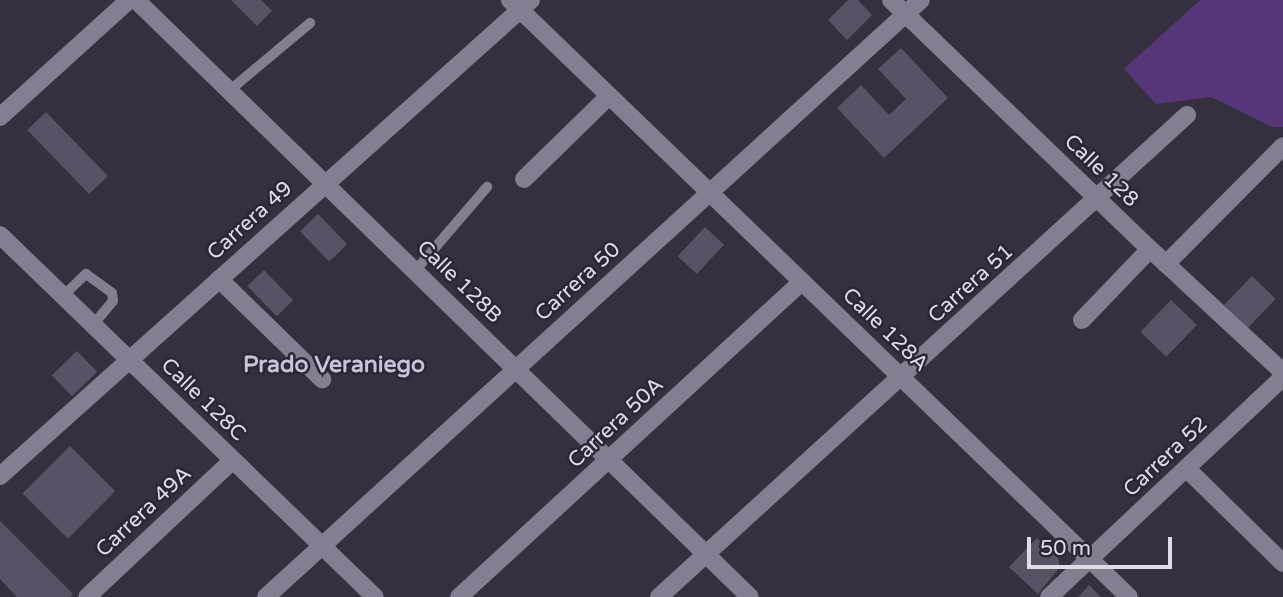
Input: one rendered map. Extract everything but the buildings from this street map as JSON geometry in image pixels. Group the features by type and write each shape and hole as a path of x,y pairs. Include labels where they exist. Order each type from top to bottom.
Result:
{"street":[{"path":"0,117 129,0"},
{"name":"Calle 128B","path":"136,0 750,597"},
{"name":"Calle 128","path":"891,0 1097,199 1283,372"},
{"name":"Carrera 50","path":"266,597 920,0"},
{"name":"Calle 128A","path":"520,3 610,96 1129,597"},
{"name":"Carrera 49","path":"0,476 326,184 520,3"},
{"path":"524,179 610,96"},
{"name":"Carrera 51","path":"659,597 1187,115"},
{"path":"1166,264 1283,146"},
{"name":"Calle 128C","path":"0,235 375,597"},
{"path":"1082,320 1150,249"},
{"path":"219,279 322,379"},
{"name":"Carrera 50A","path":"459,597 802,282"},
{"name":"Carrera 52","path":"1049,597 1283,377"},
{"name":"Carrera 49A","path":"87,597 233,460"},
{"path":"1187,469 1283,563"}],"lane":[{"path":"229,91 310,23"},
{"path":"415,271 487,187"},
{"path":"63,296 86,274 112,293 113,301 93,325"}],"shaded area":[{"path":"1200,0 1283,0 1283,127 1272,127 1211,97 1156,104 1124,69"}],"district":[{"name":"Prado Veraniego","path":"334,365"}]}
